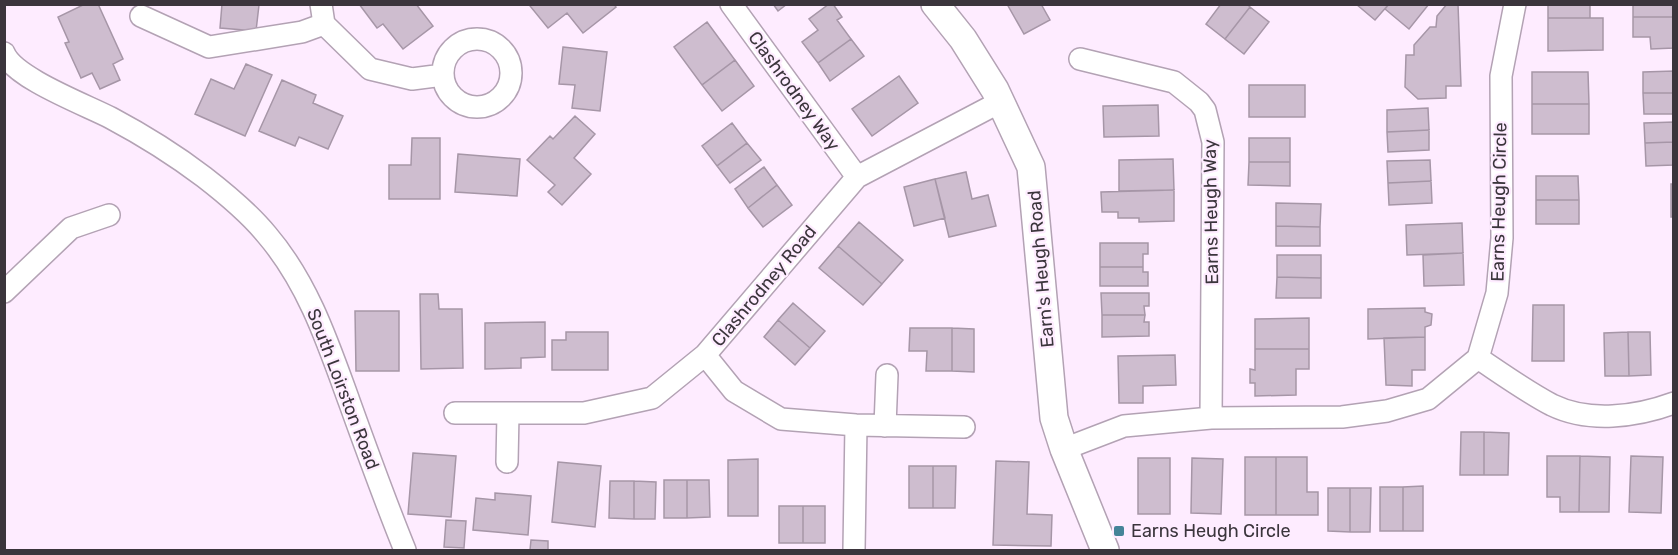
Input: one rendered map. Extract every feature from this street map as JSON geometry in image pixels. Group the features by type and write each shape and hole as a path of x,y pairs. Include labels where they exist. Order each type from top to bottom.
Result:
{"street":[{"name":"Clashrodney Way","path":"731,4 856,177"},
{"name":"Earn's Heugh Road","path":"935,4 963,39 1000,102 1031,167 1054,418 1064,449 1105,550"},
{"name":"Earns Heugh Circle","path":"1478,358 1497,293 1502,238 1501,76 1515,4"},
{"path":"141,16 209,47 302,32 323,14 370,69 412,78 443,75"},
{"name":"South Loirston Road","path":"4,53 20,71 156,144 202,175 239,206 268,235 294,272 320,321 405,550"},
{"name":"Earns Heugh Way","path":"1080,59 1174,82 1199,102 1205,110 1213,142 1211,418"},
{"name":"Clashrodney Road","path":"455,413 584,413 652,398 705,355 856,177 1000,102"},
{"path":"4,292 71,228 109,215"},
{"path":"705,355 734,391 781,418 855,425 964,427"},
{"path":"1064,449 1124,426 1211,418 1342,417 1387,411 1428,399 1478,358 1553,405 1599,418 1636,413 1674,403"},
{"path":"885,426 887,375"},
{"path":"507,462 508,414"},
{"path":"854,550 855,425"}],"building":[{"path":"85,4 98,4 123,59 113,64 120,80 100,89 92,73 81,78 65,43 69,42 58,17"},
{"path":"222,4 262,4 259,5 256,31 220,28"},
{"path":"359,4 416,4 433,26 403,49 383,24 377,28"},
{"path":"531,4 614,4 616,7 583,33 567,13 548,28 530,6"},
{"path":"773,4 787,4 778,11"},
{"path":"829,4 833,4 842,17 837,20 851,39 818,63 802,42 818,30 809,19"},
{"path":"1007,4 1041,4 1050,20 1024,34"},
{"path":"1221,4 1247,4 1250,7 1225,39 1206,24"},
{"path":"1356,4 1389,4 1375,20"},
{"path":"1389,4 1429,4 1409,29 1385,9"},
{"path":"1447,4 1458,4 1461,86 1446,86 1446,98 1418,99 1405,87 1406,55 1414,55 1414,45 1430,27 1436,27 1437,16"},
{"path":"1548,4 1590,4 1590,18 1548,18"},
{"path":"1633,4 1674,4 1674,17 1633,17"},
{"path":"1250,7 1269,22 1244,54 1225,39"},
{"path":"1633,17 1674,17 1674,48 1651,49 1650,37 1633,37"},
{"path":"1548,18 1603,18 1603,50 1548,51"},
{"path":"707,22 735,60 702,85 674,47"},
{"path":"851,39 864,56 830,81 818,63"},
{"path":"563,47 607,52 600,111 572,108 575,85 559,84"},
{"path":"735,60 754,86 722,111 702,85"},
{"path":"246,64 272,75 245,136 195,114 211,79 234,89"},
{"path":"1674,71 1674,93 1643,93 1643,72"},
{"path":"1532,72 1588,72 1589,104 1532,104"},
{"path":"899,76 918,103 872,136 852,109"},
{"path":"282,80 316,95 313,103 343,116 328,149 299,137 295,146 259,131"},
{"path":"1249,85 1305,85 1305,117 1249,117"},
{"path":"1643,93 1674,93 1674,114 1644,114"},
{"path":"1532,104 1589,104 1589,134 1532,134"},
{"path":"1158,105 1159,136 1104,137 1103,106"},
{"path":"1428,108 1429,130 1387,132 1387,110"},
{"path":"575,116 595,134 574,158 591,174 562,205 548,192 555,185 527,160 550,136 553,139"},
{"path":"1674,122 1674,142 1645,143 1644,123"},
{"path":"732,123 747,143 717,166 702,146"},
{"path":"1429,130 1429,150 1388,152 1387,132"},
{"path":"412,138 440,138 440,199 389,199 389,165 411,165"},
{"path":"1249,138 1290,138 1290,162 1249,162"},
{"path":"1674,142 1674,165 1646,166 1645,143"},
{"path":"747,143 761,160 730,183 717,166"},
{"path":"458,154 520,159 517,196 455,192"},
{"path":"1173,159 1174,190 1119,191 1119,160"},
{"path":"1430,160 1431,181 1388,183 1387,161"},
{"path":"1249,162 1290,162 1290,186 1248,185"},
{"path":"764,167 777,185 748,208 735,189"},
{"path":"966,172 972,199 988,195 996,226 949,237 935,179"},
{"path":"1536,176 1578,176 1579,200 1536,200"},
{"path":"935,179 945,218 914,226 904,187"},
{"path":"1431,181 1432,203 1389,205 1388,183"},
{"path":"1671,184 1674,184 1674,217 1671,217"},
{"path":"777,185 792,205 763,227 748,208"},
{"path":"1174,190 1174,221 1139,222 1139,218 1118,218 1118,212 1102,212 1101,192"},
{"path":"1536,200 1579,200 1579,224 1536,224"},
{"path":"1276,203 1321,204 1320,227 1276,226"},
{"path":"859,222 903,260 882,284 838,246"},
{"path":"1462,223 1463,253 1407,255 1406,225"},
{"path":"1276,226 1320,227 1320,246 1276,246"},
{"path":"1100,243 1148,243 1148,254 1143,254 1143,267 1100,267"},
{"path":"838,246 882,284 863,305 819,268"},
{"path":"1463,253 1464,285 1424,286 1423,255"},
{"path":"1277,255 1321,255 1321,278 1277,277"},
{"path":"1100,267 1143,267 1143,272 1148,272 1148,286 1100,286"},
{"path":"1277,277 1321,278 1321,298 1276,298"},
{"path":"1101,293 1149,293 1149,306 1144,306 1145,315 1102,315"},
{"path":"420,294 438,294 439,309 462,309 463,368 421,369"},
{"path":"793,303 825,331 810,348 778,320"},
{"path":"1533,305 1564,305 1564,361 1532,361"},
{"path":"1425,308 1425,312 1432,314 1431,325 1425,327 1425,337 1368,339 1368,309"},
{"path":"355,311 399,311 399,371 356,371"},
{"path":"1102,315 1145,315 1144,322 1149,322 1149,336 1102,337"},
{"path":"1309,318 1309,349 1255,349 1255,319"},
{"path":"778,320 810,348 795,365 764,337"},
{"path":"545,322 545,357 521,358 521,368 485,369 485,323"},
{"path":"910,328 952,328 952,371 926,371 927,351 909,351"},
{"path":"952,328 974,329 974,372 952,371"},
{"path":"566,332 608,332 608,370 552,370 552,340 566,340"},
{"path":"1628,332 1629,376 1605,376 1604,333"},
{"path":"1628,332 1650,332 1651,375 1629,376"},
{"path":"1425,337 1425,370 1412,370 1412,386 1386,385 1384,338"},
{"path":"1255,349 1309,349 1309,369 1296,369 1296,395 1255,396 1255,383 1250,383 1250,369 1255,370"},
{"path":"1175,355 1176,385 1143,386 1143,403 1119,403 1118,356"},
{"path":"1461,432 1484,432 1484,475 1460,475"},
{"path":"1484,432 1509,433 1508,475 1484,475"},
{"path":"413,453 456,456 451,517 408,514"},
{"path":"1547,456 1580,456 1579,512 1560,512 1560,497 1547,497"},
{"path":"1580,456 1610,457 1609,512 1579,512"},
{"path":"1631,456 1663,457 1661,513 1629,512"},
{"path":"1245,457 1276,457 1276,515 1245,515"},
{"path":"1276,457 1307,457 1307,492 1318,492 1318,515 1276,515"},
{"path":"1138,458 1170,458 1170,514 1138,514"},
{"path":"1192,458 1223,459 1221,514 1191,513"},
{"path":"758,459 758,516 728,516 728,460"},
{"path":"996,461 1029,462 1027,514 1052,515 1051,546 993,545"},
{"path":"558,462 601,466 595,527 552,522"},
{"path":"909,466 933,466 933,508 909,508"},
{"path":"933,466 956,466 955,508 933,508"},
{"path":"664,480 687,480 687,518 664,518"},
{"path":"687,480 709,480 710,517 687,518"},
{"path":"610,481 634,481 634,519 609,518"},
{"path":"634,481 656,482 655,519 634,519"},
{"path":"1423,486 1423,531 1403,531 1403,487"},
{"path":"1380,487 1403,487 1403,531 1380,531"},
{"path":"1328,488 1350,488 1350,532 1328,531"},
{"path":"1350,488 1371,488 1370,532 1350,532"},
{"path":"495,493 531,496 528,535 473,530 476,498 495,500"},
{"path":"779,506 803,506 803,543 779,543"},
{"path":"803,506 825,506 825,543 803,543"},
{"path":"446,520 466,521 464,548 444,547"},
{"path":"531,540 548,541 548,550 530,550"}],"place":[{"name":"Earns Heugh Circle","path":"1119,531"}]}
